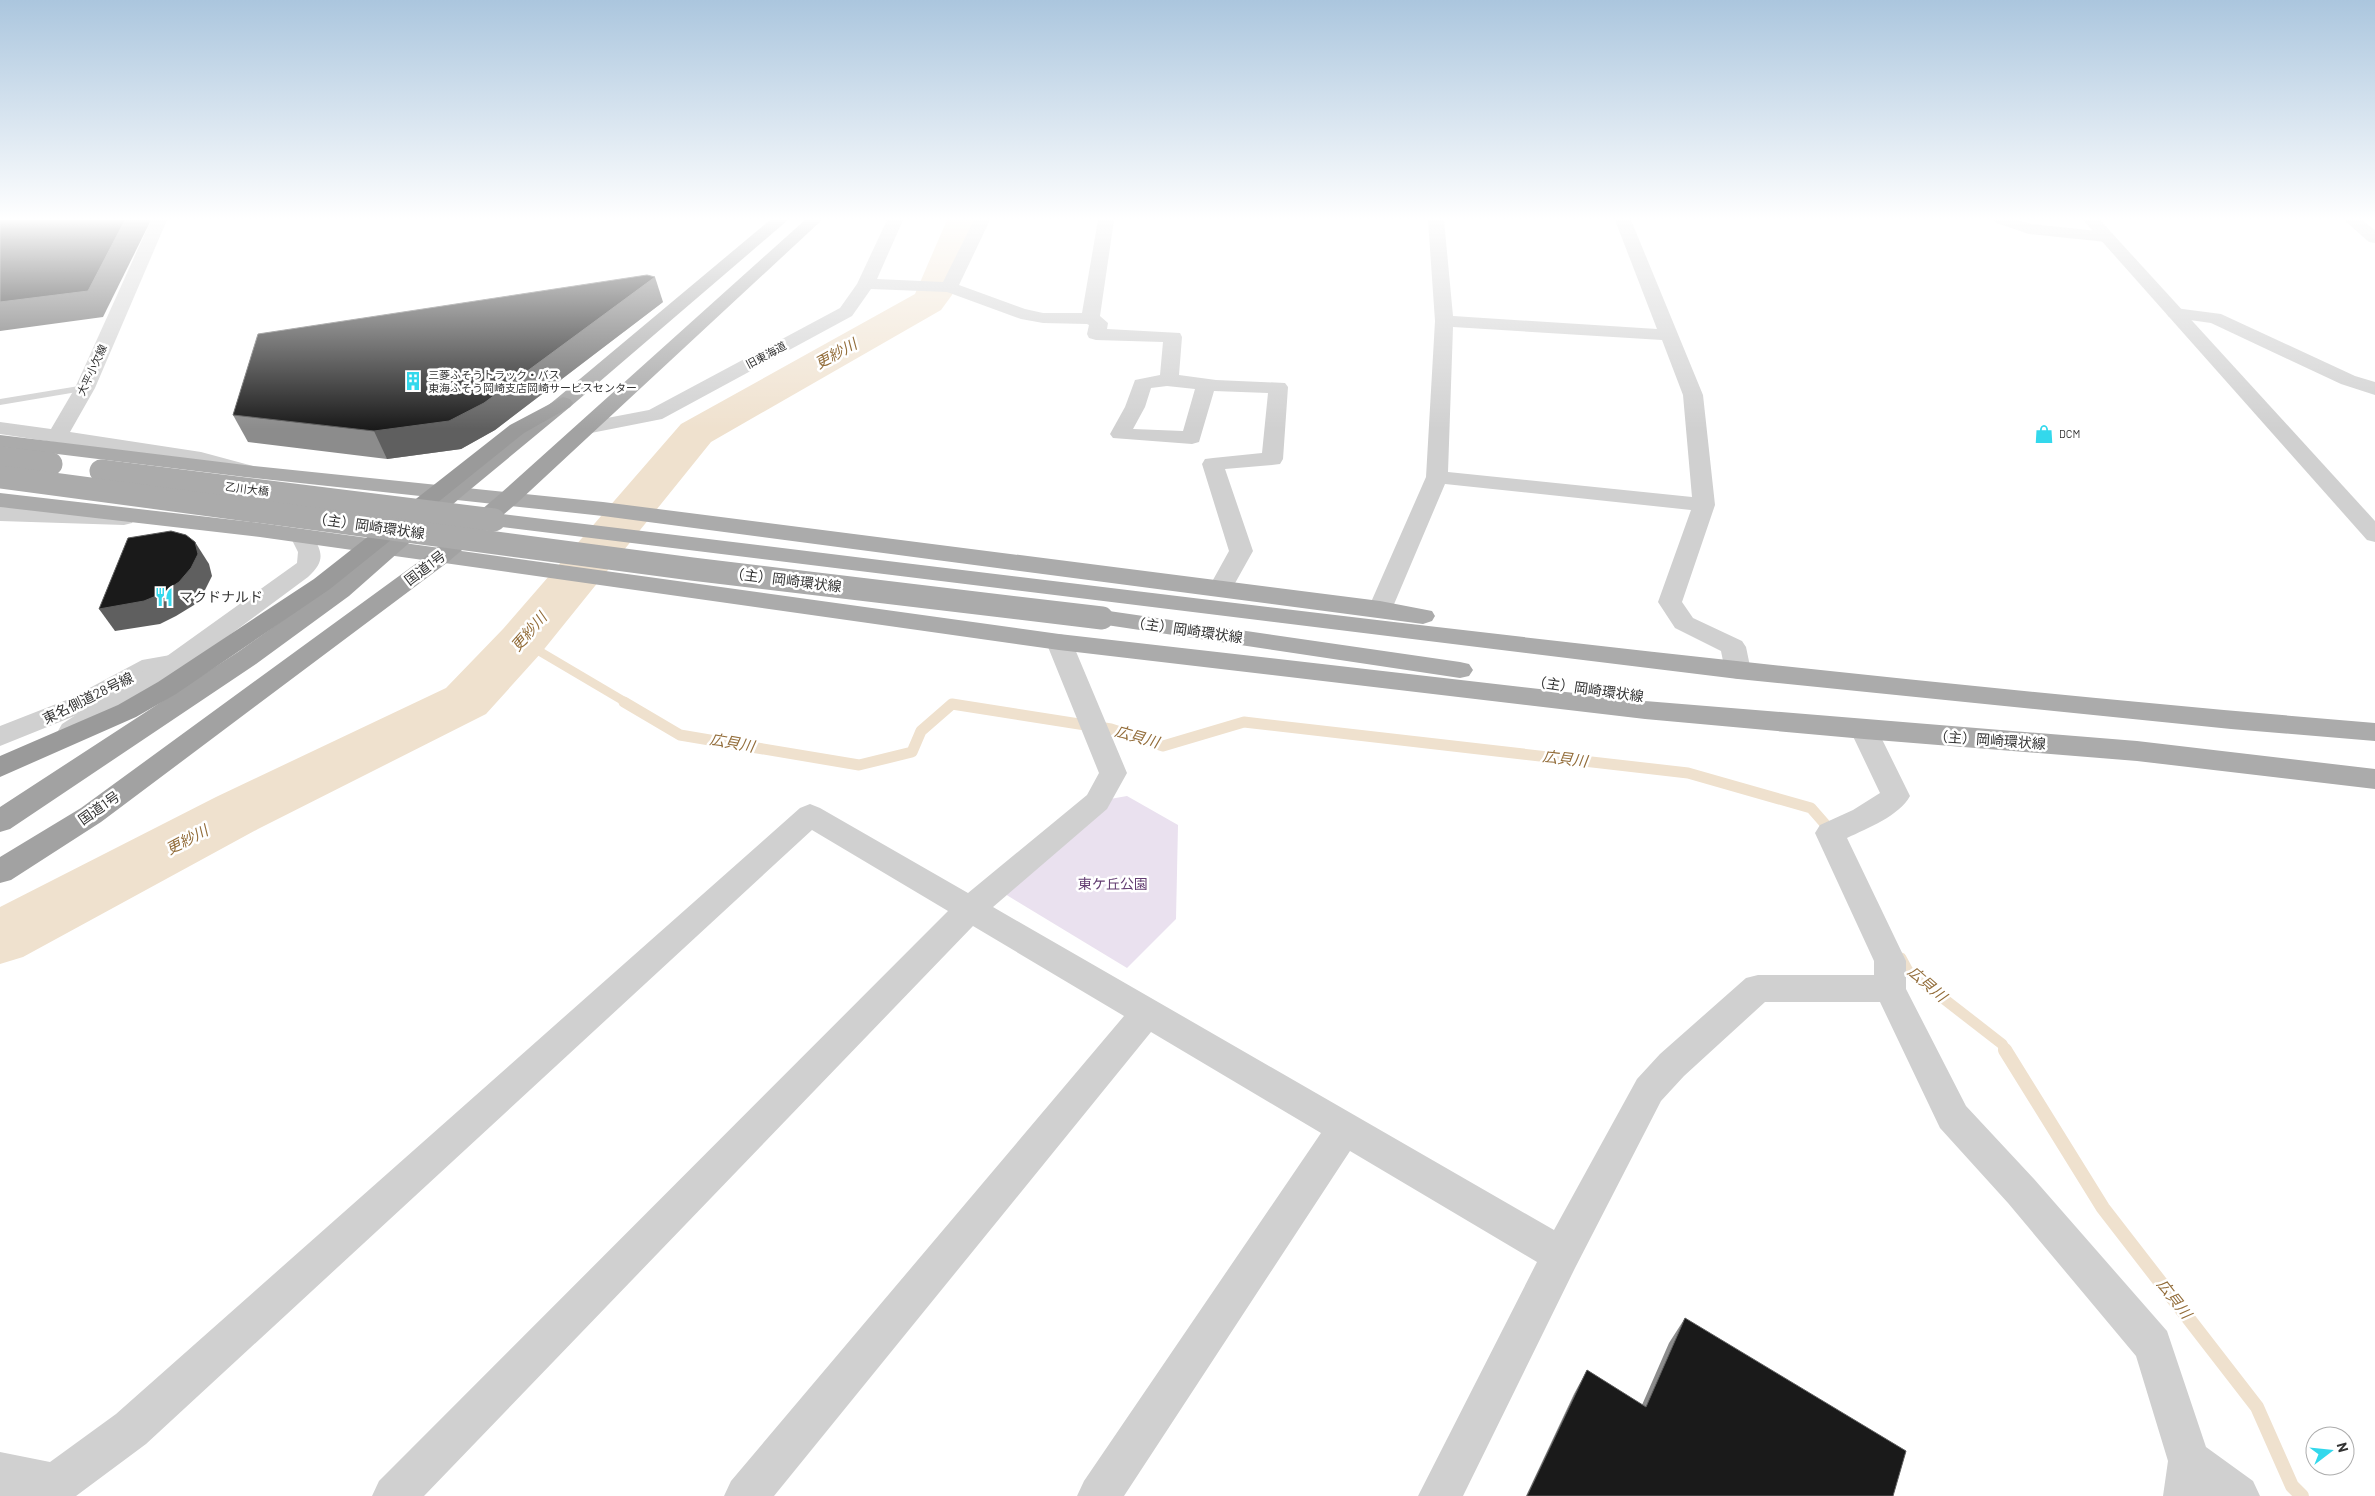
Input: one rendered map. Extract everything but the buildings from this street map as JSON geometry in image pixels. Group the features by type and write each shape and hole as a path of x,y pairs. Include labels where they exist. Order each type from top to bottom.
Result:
{"highway":[{"path":"0,767 127,711 167,688 380,547 517,430 563,403 697,290"},
{"name":"国道1号","path":"0,872 91,815 440,557 509,498 737,290"},
{"path":"0,821 263,647 340,591 380,547"}],"main road":[{"path":"0,441 246,471 603,509 1380,609 1738,671"},
{"name":"乙川大橋","path":"0,458 532,526"},
{"name":"（主）岡崎環状線","path":"0,477 692,569 1105,607 2231,720 2375,732"},
{"path":"0,500 301,536 440,557 1059,642 1645,710 1864,730"},
{"name":"（主）岡崎環状線","path":"532,526 1105,607 1864,730 2138,751 2375,779"}],"street":[{"name":"大平小欠線","path":"58,436 85,388 128,290"},
{"name":"旧東海道","path":"586,428 655,415 846,312 862,290"},
{"path":"957,290 1021,314 1043,318 1090,319 1099,324 1096,334 1173,337 1169,379"},
{"path":"1090,319 1095,290"},
{"path":"1380,609 1437,477 1444,321 1442,290"},
{"path":"1652,290 1693,395 1704,505 1670,602 1684,623 1734,647 1738,671"},
{"path":"2154,290 2375,535"},
{"path":"2175,313 2215,318 2348,380 2375,389"},
{"path":"1444,321 1670,335"},
{"path":"1206,385 1192,438 1120,434 1135,407 1142,384 1154,380 1169,379 1206,385 1278,388 1272,459 1213,464 1241,552 1220,589"},
{"path":"0,428 201,458 246,471"},
{"path":"1437,477 1704,505"},
{"path":"0,514 161,519"},
{"path":"43,749 117,703 308,565 310,552 301,536"},
{"path":"394,1496 971,908 1097,802 1113,773 1059,642"},
{"name":"東名側道28号線","path":"0,737 78,705 151,666 176,662"},
{"path":"1864,730 1896,796 1863,818 1830,833 1890,962 1890,989 1953,1117 2021,1191 2153,1345 2187,1478 2238,1496"},
{"path":"0,1474 53,1490 131,1429 810,816 971,908 1561,1255"},
{"path":"1440,1496 1561,1255 1649,1090 1672,1065 1758,988 1890,989"},
{"path":"746,1496 1148,1012"},
{"path":"1099,1496 1345,1128"}],"lane":[{"path":"0,402 85,388"}],"green space":[{"name":"東ケ丘公園","path":"1127,796 1178,825 1176,919 1127,968 1005,894 1110,799"}],"waterway":[{"name":"更紗川","path":"0,938 237,813 466,701 522,641 696,433 928,302 935,290"},
{"name":"広貝川","path":"522,641 627,703"},
{"name":"広貝川","path":"624,702 680,735 859,765 912,752 921,731 952,704 1111,729 1163,746 1244,722 1688,773 1811,808 1832,832"},
{"name":"広貝川","path":"1901,958 1908,971 2002,1044 2006,1051"},
{"name":"広貝川","path":"2005,1050 2103,1208 2257,1407 2292,1486 2302,1496"}],"place":[{"name":"三菱ふそうトラック・バス 東海ふそう岡崎支店岡崎サービスセンター","path":"413,381"},
{"name":"DCM","path":"2044,434"},
{"name":"マクドナルド","path":"164,597"}]}
